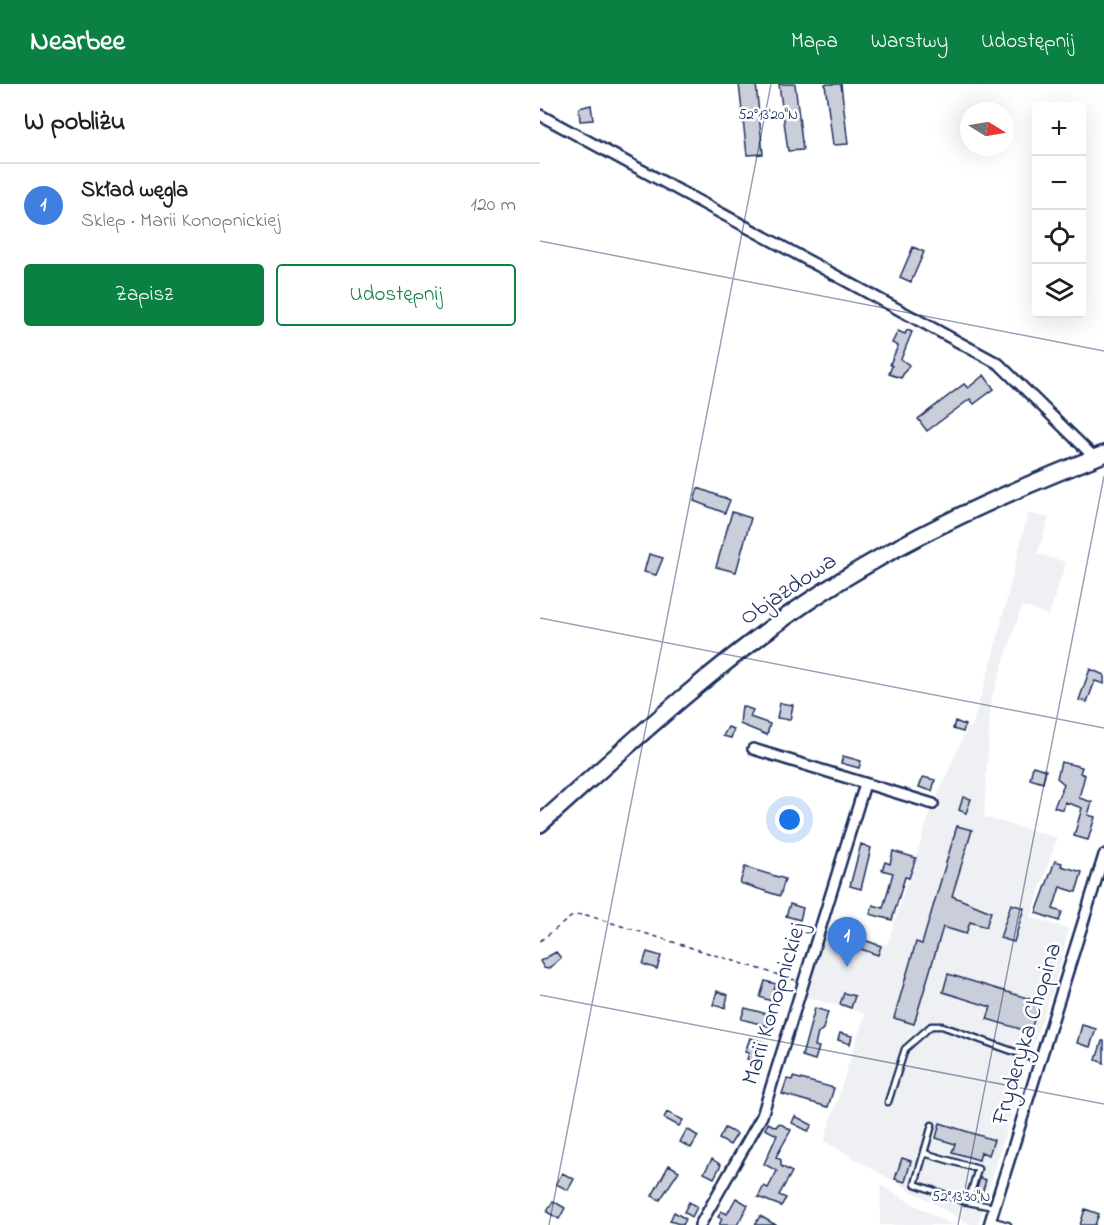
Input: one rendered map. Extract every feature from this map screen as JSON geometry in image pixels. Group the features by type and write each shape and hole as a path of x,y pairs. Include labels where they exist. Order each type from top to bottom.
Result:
{"main road":[{"name":"Objazdowa","path":"540,824 710,675 814,598 883,555 946,522 1020,488 1100,456"}],"street":[{"path":"540,115 999,364 1100,456"},
{"path":"753,749 933,804"},
{"name":"Marii Konopnickiej","path":"700,1225 762,1116 801,982 865,784"},
{"name":"Fryderyka Chopina","path":"990,1222 1104,855"}],"lane":[{"path":"888,1102 905,1049 931,1026 942,1026 1040,1061"},
{"path":"932,1125 915,1184 968,1202 994,1207"},
{"path":"924,1153 978,1169 968,1202"},
{"path":"990,1222 1008,1225"}],"path":[{"path":"540,941 571,917 583,914 801,982"}],"shaded area":[{"path":"1028,513 1049,518 1037,554 1066,562 1049,615 1022,606 991,700 984,817 1057,838 1031,917 1069,929 1055,983 1026,1065 978,1225 971,1225 824,1141 865,1014 804,996 826,927 887,945 930,813 967,728 972,727 992,659"},
{"path":"881,1185 895,1194 952,1225 880,1225"}],"building":[{"path":"739,84 756,84 763,154 747,155"},
{"path":"779,84 795,84 803,150 788,151"},
{"path":"825,84 841,84 848,144 833,145"},
{"path":"591,105 593,120 580,121 579,108"},
{"path":"913,247 924,252 911,282 900,277"},
{"path":"907,330 912,332 901,359 909,365 901,378 889,374 892,366 890,364 898,346 892,343 898,331 905,334"},
{"path":"984,375 994,389 974,404 970,399 927,431 918,419 964,384 968,388"},
{"path":"698,488 730,500 725,513 694,501"},
{"path":"732,512 751,518 736,572 716,567"},
{"path":"649,554 663,558 656,575 644,572"},
{"path":"1090,669 1104,675 1104,684 1095,681 1087,702 1079,700"},
{"path":"780,703 793,705 790,720 777,718"},
{"path":"742,706 753,710 750,717 770,724 767,735 740,724"},
{"path":"955,721 965,725 963,732 953,729"},
{"path":"728,727 734,729 731,738 723,736"},
{"path":"843,756 861,761 859,768 841,763"},
{"path":"1061,762 1082,767 1080,773 1085,775 1079,798 1092,802 1088,815 1095,817 1088,840 1074,836 1082,808 1065,802 1063,810 1054,807 1064,784 1057,778"},
{"path":"1033,766 1046,770 1043,783 1030,779"},
{"path":"923,777 935,780 932,791 919,787"},
{"path":"963,797 971,799 966,813 959,810"},
{"path":"957,826 972,830 952,896 991,912 986,927 970,922 966,934 943,927 914,1024 894,1018 916,942 922,944"},
{"path":"861,844 871,848 861,889 850,886"},
{"path":"893,851 916,858 909,878 905,877 892,920 870,914 873,905 883,908 893,873 882,870 885,862 890,864"},
{"path":"1055,861 1062,863 1061,866 1082,872 1076,892 1060,887 1053,909 1062,912 1059,921 1036,913"},
{"path":"745,867 785,879 780,896 740,883"},
{"path":"790,904 803,908 800,920 786,916"},
{"path":"1011,904 1024,908 1014,942 1000,938"},
{"path":"864,940 881,946 878,955 861,949"},
{"path":"556,952 561,958 548,969 544,968 540,961"},
{"path":"647,952 661,956 657,969 643,964"},
{"path":"948,974 1040,1002 1030,1032 987,1019 991,1007 943,992"},
{"path":"765,981 776,984 771,1001 760,997"},
{"path":"717,991 728,995 725,1008 713,1005"},
{"path":"844,993 855,996 851,1008 840,1004"},
{"path":"745,1008 771,1015 768,1026 741,1019"},
{"path":"815,1008 828,1012 823,1029 818,1033 815,1046 819,1047 815,1060 802,1056"},
{"path":"1082,1025 1096,1029 1090,1047 1077,1043"},
{"path":"840,1033 852,1036 850,1044 838,1040"},
{"path":"750,1038 767,1043 761,1064 747,1059 749,1053 745,1052"},
{"path":"1102,1041 1104,1041 1104,1063 1096,1060"},
{"path":"793,1077 834,1088 828,1107 782,1094 787,1079 792,1080"},
{"path":"667,1112 683,1120 679,1126 664,1118"},
{"path":"795,1116 812,1125 808,1131 792,1123"},
{"path":"768,1123 776,1127 779,1123 791,1130 776,1157 781,1160 781,1166 792,1172 779,1195 786,1198 781,1206 758,1197 764,1186 768,1188 777,1171 764,1164 777,1135 765,1129"},
{"path":"940,1123 994,1140 989,1155 981,1152 979,1160 952,1152 955,1144 936,1138"},
{"path":"725,1128 737,1134 730,1145 719,1139"},
{"path":"687,1129 698,1136 691,1148 680,1142"},
{"path":"902,1158 911,1161 905,1182 895,1179"},
{"path":"712,1159 721,1165 714,1178 704,1173"},
{"path":"669,1165 679,1171 660,1200 652,1196"},
{"path":"562,1173 574,1179 568,1190 556,1184"},
{"path":"980,1178 986,1180 980,1200 974,1198"},
{"path":"736,1198 748,1205 737,1225 719,1225 722,1219 718,1217 721,1211 727,1214"},
{"path":"553,1201 565,1208 559,1219 547,1212"},
{"path":"689,1202 697,1207 692,1217 684,1212"},
{"path":"1085,1209 1099,1214 1095,1225 1080,1225"},
{"path":"674,1212 686,1219 683,1225 670,1221"},
{"path":"760,1216 776,1225 755,1225"}],"place":[{"name":"Skład węgla","path":"847,967"}]}
